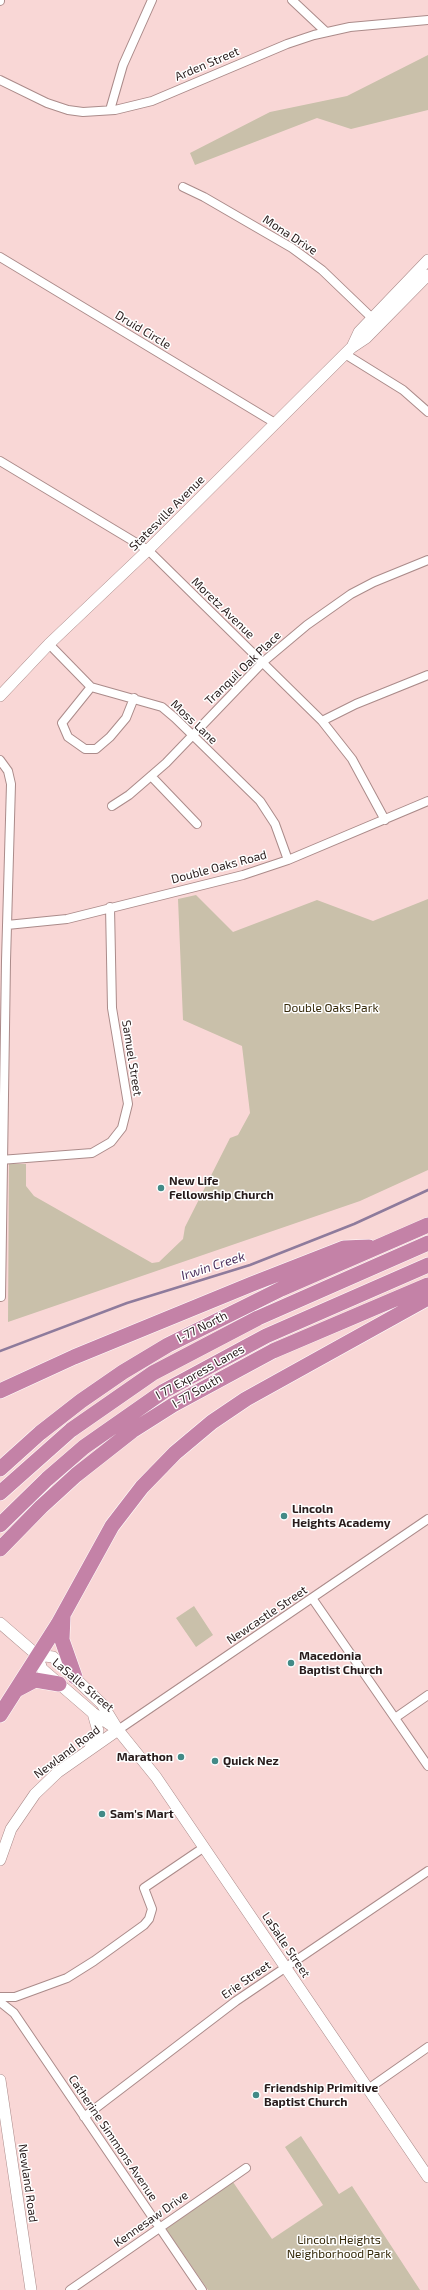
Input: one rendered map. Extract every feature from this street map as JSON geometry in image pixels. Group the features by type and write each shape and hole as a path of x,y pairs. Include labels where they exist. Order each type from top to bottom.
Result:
{"highway":[{"name":"I-77 North","path":"0,1469 60,1417 145,1358 193,1331 250,1303 428,1226"},
{"name":"I 77 Express Lanes","path":"0,1493 71,1430 116,1397 165,1366 258,1318 428,1243"},
{"path":"0,1391 100,1346 344,1248 380,1246"},
{"name":"I 77 Express Lanes","path":"0,1525 47,1479 84,1447 164,1391 266,1336 428,1265"},
{"name":"I-77 South","path":"0,1550 41,1507 76,1475 132,1431 173,1405 273,1351 428,1286"},
{"path":"0,1715 18,1689 37,1655 63,1615 112,1526 142,1487 212,1422 246,1399 428,1298"},
{"path":"63,1615 62,1640 75,1677"},
{"path":"18,1689 34,1680 59,1684"}],"street":[{"path":"110,110 124,65 152,0"},
{"path":"292,0 326,32"},
{"name":"Arden Street","path":"0,80 46,103 68,110 110,110 152,101 287,44 326,32 350,27 428,20"},
{"name":"Mona Drive","path":"183,187 204,197 292,248 322,270 372,318"},
{"name":"Druid Circle","path":"0,257 275,422"},
{"name":"Statesville Avenue","path":"348,351 359,332 428,260"},
{"name":"Statesville Avenue","path":"0,696 49,644 148,550 348,351 366,338 428,275"},
{"path":"348,351 402,390 428,412"},
{"name":"Moretz Avenue","path":"0,461 148,550 216,619 263,662 322,721 352,759 385,820"},
{"name":"Tranquil Oak Place","path":"112,806 129,795 151,776 263,662 307,625 351,594 374,582 428,560"},
{"path":"49,644 91,687 62,723 68,737 85,749 96,750 110,737 126,718 134,698"},
{"path":"322,721 356,704 428,675"},
{"name":"Moss Lane","path":"91,687 162,707 260,802 275,824 288,860"},
{"path":"0,760 8,771 11,784 7,925 2,1027 1,1297"},
{"path":"151,776 197,824"},
{"name":"Double Oaks Road","path":"7,925 55,921 243,875 288,860 428,801"},
{"name":"Samuel Street","path":"2,1160 92,1153 110,1142 122,1128 128,1104 112,1008 110,908"},
{"name":"Newcastle Street","path":"118,1730 428,1519"},
{"path":"312,1598 428,1766"},
{"name":"LaSalle Street","path":"0,1623 37,1655 42,1669 93,1713 118,1730"},
{"name":"LaSalle Street","path":"37,1655 53,1657 102,1704 118,1730 144,1761 204,1848 428,2177"},
{"path":"395,1718 428,1695"},
{"path":"89,1750 98,1732 93,1713"},
{"name":"Newland Road","path":"0,1860 11,1829 35,1794 58,1772 118,1730"},
{"path":"0,1997 15,1997 67,1978 94,1961 144,1925 149,1919 152,1909 144,1888 204,1848"},
{"name":"Erie Street","path":"84,2117 236,2001 428,1871"},
{"name":"Catherine Simmons Avenue","path":"0,2002 14,2013 202,2290"},
{"path":"368,2089 428,2048"},
{"name":"Newland Road","path":"0,2081 31,2290"},
{"name":"Kennesaw Drive","path":"70,2290 246,2168"}],"green space":[{"path":"428,55 428,110 351,129 317,118 195,165 190,153 270,112 347,96"},
{"name":"Double Oaks Park","path":"196,895 233,932 317,900 373,921 428,899 428,1170 360,1201 8,1322 9,1164 26,1164 26,1186 34,1196 152,1263 159,1262 183,1239 185,1227 230,1138 238,1135 250,1113 242,1046 183,1020 178,899"},
{"path":"194,1606 213,1635 196,1647 176,1618"},
{"name":"Lincoln Heights Neighborhood Park","path":"301,2136 339,2194 352,2186 420,2290 208,2290 166,2229 233,2182 272,2239 323,2205 285,2147"}],"waterway":[{"name":"Irwin Creek","path":"0,1351 127,1303 250,1265 354,1224 428,1190"}],"place":[{"name":"New Life Fellowship Church","path":"161,1188"},
{"name":"Lincoln Heights Academy","path":"284,1516"},
{"name":"Macedonia Baptist Church","path":"291,1663"},
{"name":"Marathon","path":"181,1757"},
{"name":"Quick Nez","path":"215,1761"},
{"name":"Sam's Mart","path":"102,1814"},
{"name":"Friendship Primitive Baptist Church","path":"256,2095"}]}
